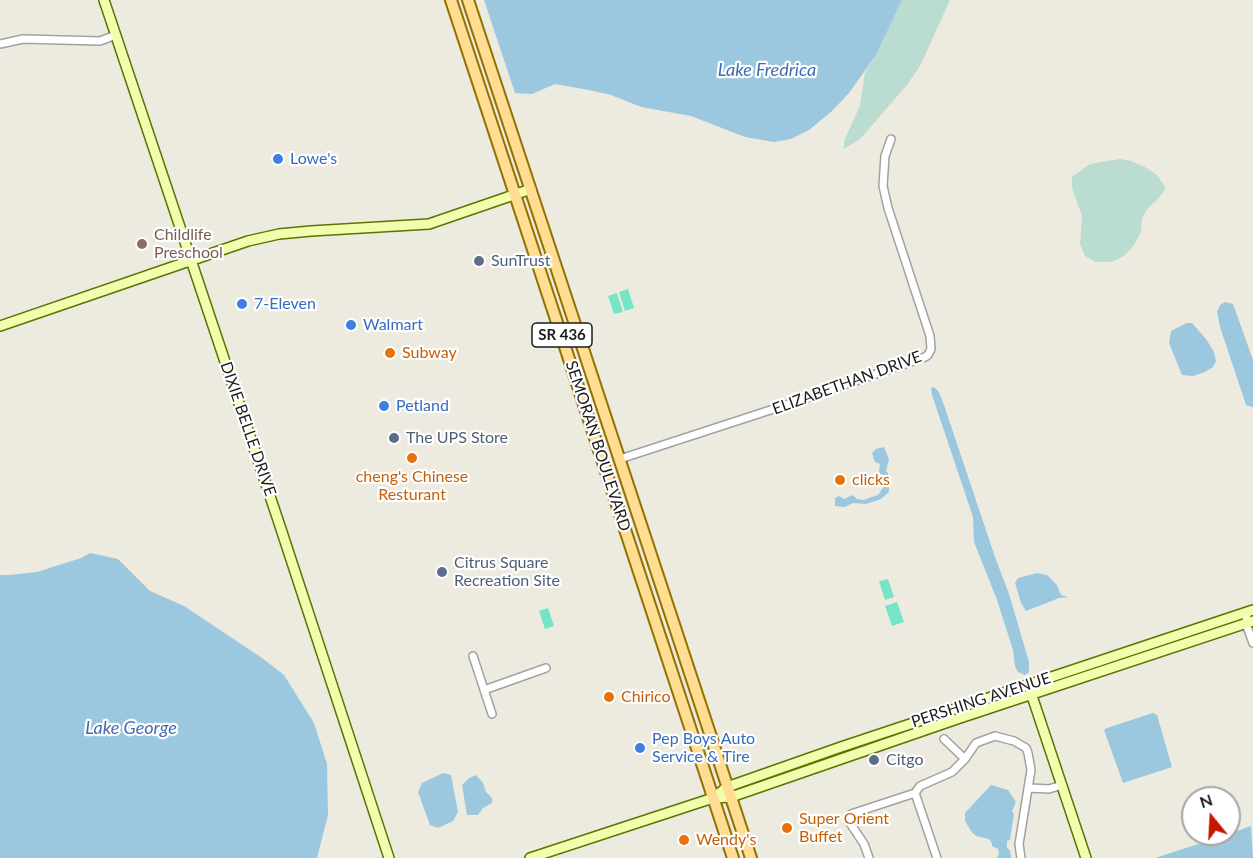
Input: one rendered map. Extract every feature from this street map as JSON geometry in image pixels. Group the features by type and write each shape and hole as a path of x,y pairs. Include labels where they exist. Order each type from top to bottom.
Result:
{"main road":[{"name":"SEMORAN BOULEVARD","path":"468,0 751,858"},
{"name":"SEMORAN BOULEVARD","path":"452,5 733,858"},
{"path":"452,5 468,18 484,46"},
{"path":"583,399 591,401 596,408 607,438 615,444"},
{"path":"615,497 629,505 641,522"},
{"path":"651,608 663,625 677,634"}],"street":[{"name":"DIXIE BELLE DRIVE","path":"104,0 143,110 389,858"},
{"path":"0,44 23,39 100,41 116,35"},
{"name":"ELIZABETHAN DRIVE","path":"620,459 798,401 928,355 932,343 883,186 885,156 891,139"},
{"path":"0,326 248,241 279,234 429,224 531,189"},
{"path":"1250,611 1253,643"},
{"name":"PERSHING AVENUE","path":"530,858 713,798 1016,688 1250,611"},
{"name":"PERSHING AVENUE","path":"729,792 1251,622"},
{"path":"473,656 492,714"},
{"path":"484,690 546,668"},
{"path":"1029,684 1086,858"},
{"path":"1016,688 1019,699"},
{"path":"869,858 864,844 848,820 851,814 915,793 920,786 952,772 976,743 995,735 1014,741 1026,748 1028,753 1031,770 1019,844 1022,858"},
{"path":"944,739 965,759"},
{"path":"1029,788 1048,789 1062,785"},
{"path":"915,793 937,858"}],"shaded area":[{"path":"902,0 950,0 920,66 907,85 860,139 844,149 844,141 860,106 865,72 876,55"},
{"path":"1120,159 1145,167 1157,175 1166,188 1148,208 1142,218 1141,232 1134,245 1124,256 1112,262 1096,262 1085,256 1080,244 1082,216 1072,188 1072,177 1090,164"}],"green space":[{"path":"628,289 634,308 625,311 619,292"},
{"path":"617,293 623,312 614,314 608,296"},
{"path":"888,579 894,597 885,600 879,581"},
{"path":"897,602 904,622 892,626 885,606"},
{"path":"548,608 554,626 545,629 539,611"}],"water":[{"name":"Lake Fredrica","path":"484,0 902,0 876,55 849,93 809,130 791,139 774,142 745,137 691,116 641,107 611,95 589,90 555,84 532,94 515,93"},
{"path":"1225,302 1233,304 1253,360 1253,407 1246,405 1220,327 1217,312 1220,305"},
{"path":"1192,323 1206,339 1214,352 1216,361 1213,367 1193,376 1182,375 1169,343 1171,331"},
{"path":"934,387 939,392 945,408 1009,594 1029,662 1029,672 1025,675 1018,672 1015,666 1013,650 997,600 974,542 973,517 932,395 931,388"},
{"path":"884,447 889,459 886,471 889,492 881,499 866,504 853,503 845,507 835,506 835,498 839,496 844,499 853,495 863,500 878,495 884,486 884,478 879,472 880,464 875,462 872,453"},
{"name":"Lake George","path":"90,553 118,559 150,591 184,606 284,675 314,723 327,764 328,815 317,858 0,858 0,575 37,572"},
{"path":"1037,573 1047,575 1057,585 1061,595 1068,597 1059,598 1026,611 1015,583 1018,578"},
{"path":"1153,713 1157,715 1172,767 1123,783 1104,730"},
{"path":"443,773 451,775 458,812 453,821 438,828 430,825 418,792 422,783"},
{"path":"476,775 492,798 492,803 483,808 478,815 467,815 462,785"},
{"path":"991,785 1008,790 1016,802 1012,811 1014,814 1010,840 1007,841 1011,858 997,858 998,849 992,846 989,839 976,836 965,821 965,813"},
{"path":"1251,826 1253,858 1155,858 1192,846 1241,846 1241,830"}],"place":[{"name":"Lowe's","path":"278,159"},
{"name":"Childlife Preschool","path":"142,244"},
{"name":"SunTrust","path":"479,261"},
{"name":"7-Eleven","path":"242,304"},
{"name":"Walmart","path":"351,325"},
{"name":"Subway","path":"390,353"},
{"name":"Petland","path":"384,406"},
{"name":"The UPS Store","path":"394,438"},
{"name":"cheng's Chinese Resturant","path":"412,458"},
{"name":"clicks","path":"840,480"},
{"name":"Citrus Square Recreation Site","path":"442,572"},
{"name":"Chirico","path":"609,697"},
{"name":"Pep Boys Auto Service & Tire","path":"640,748"},
{"name":"Citgo","path":"874,760"},
{"name":"Super Orient Buffet","path":"787,828"},
{"name":"Wendy's","path":"684,840"}]}
